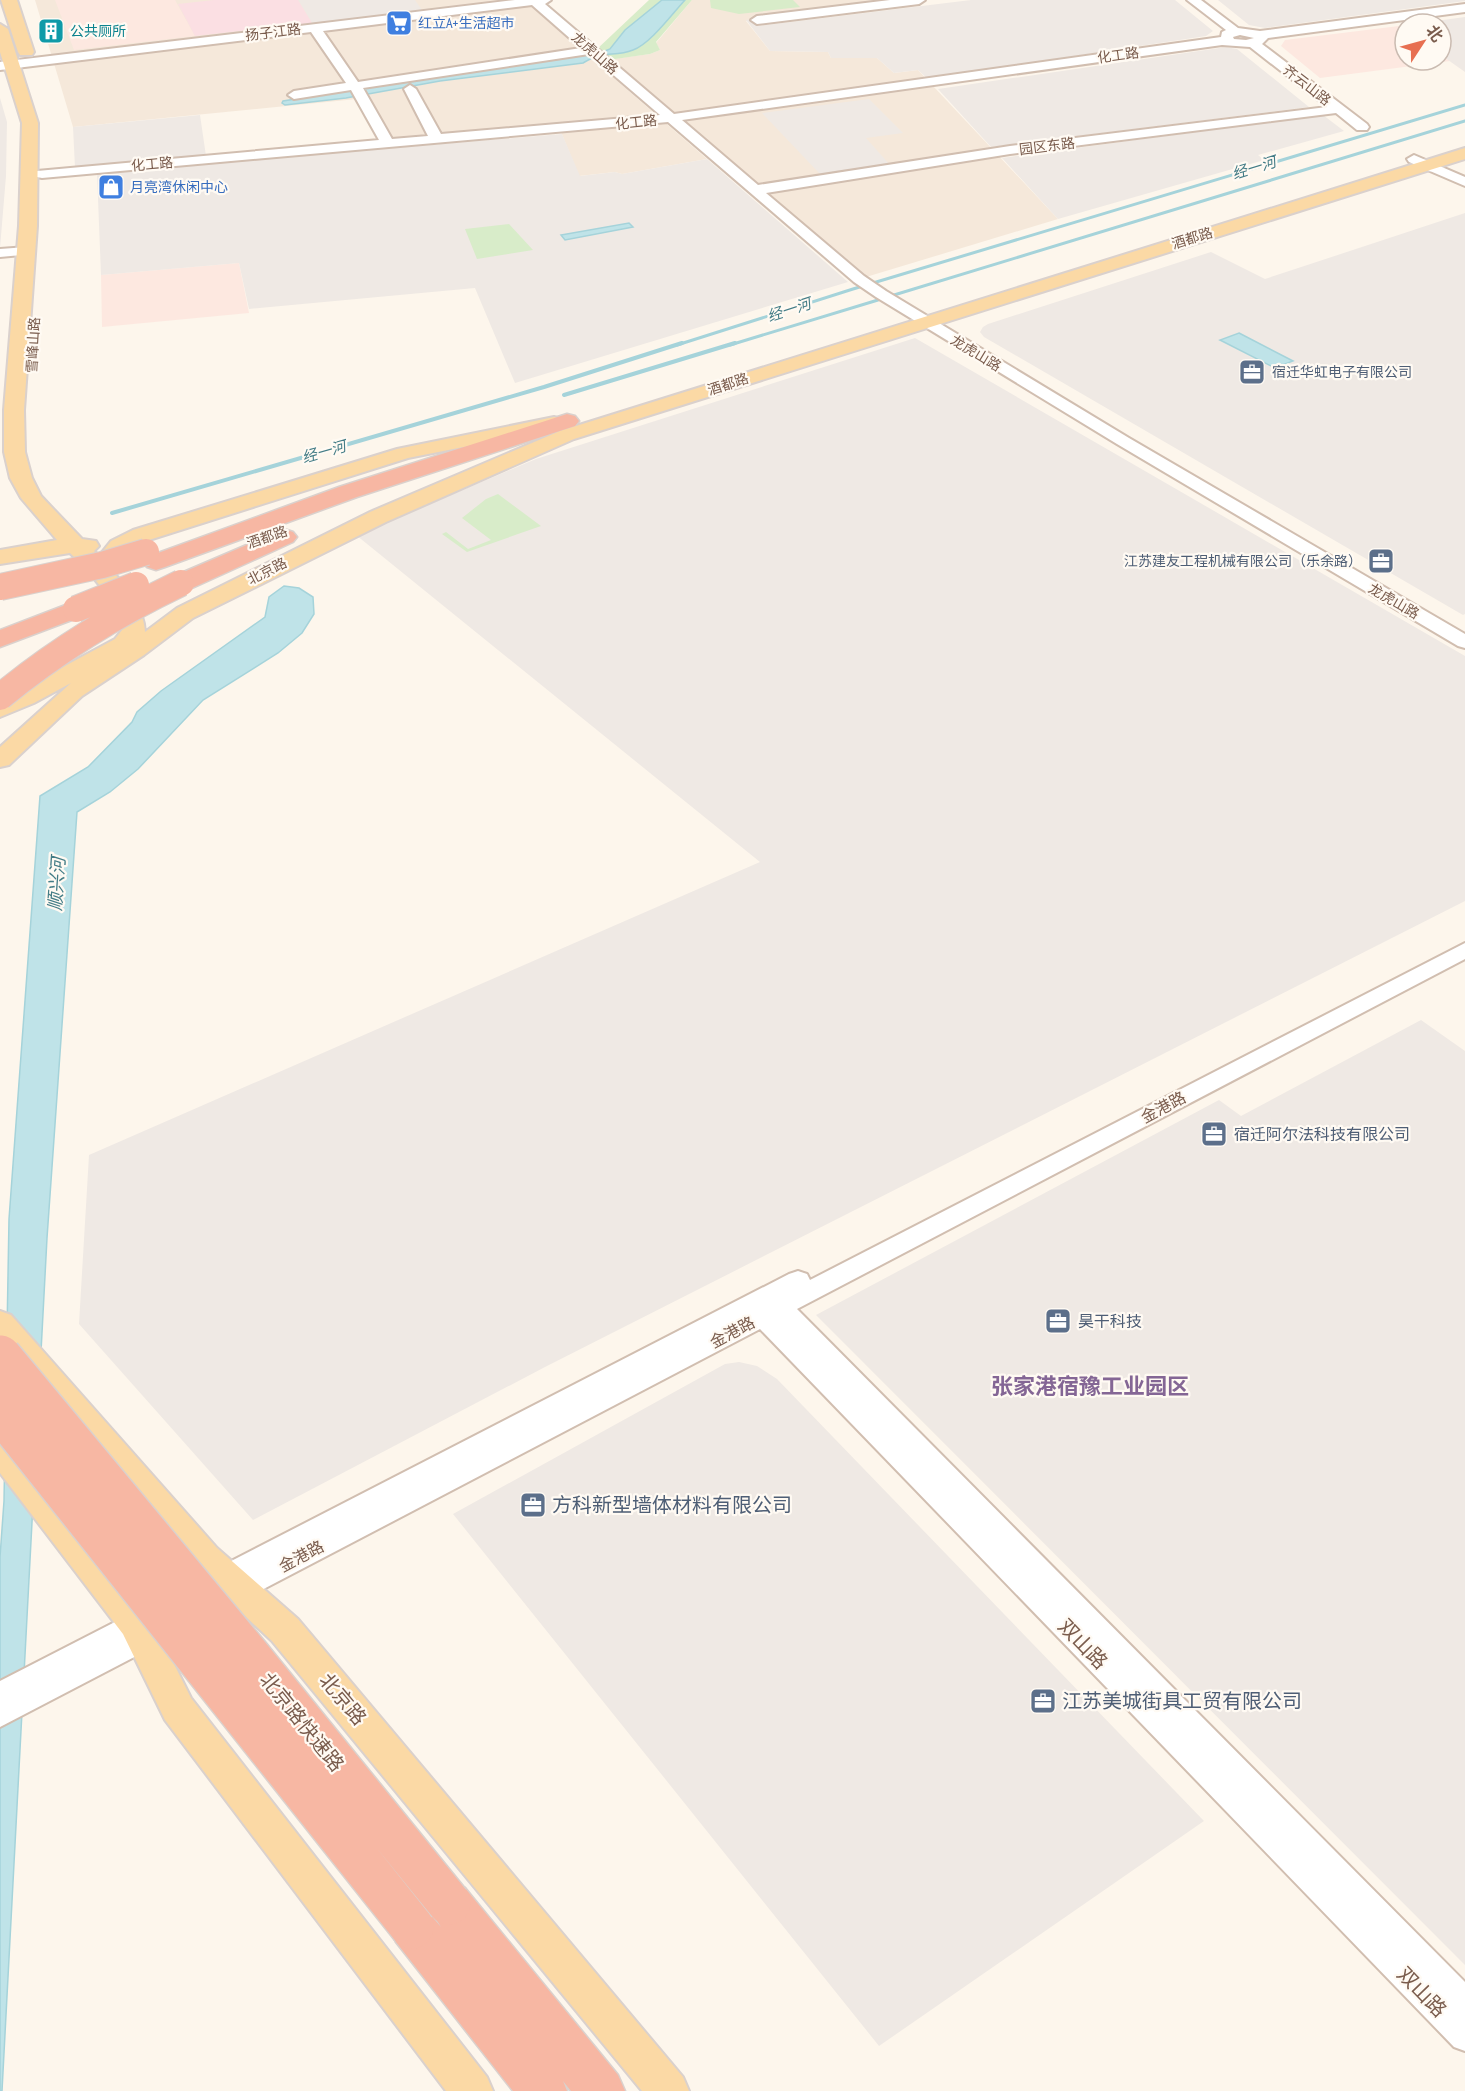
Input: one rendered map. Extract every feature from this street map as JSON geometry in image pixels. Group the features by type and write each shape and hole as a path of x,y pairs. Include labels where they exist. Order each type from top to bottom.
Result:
{"highway":[{"name":"酒都路","path":"346,501 567,428"},
{"path":"0,622 69,603 346,501"},
{"path":"0,587 102,565 163,567 346,501"},
{"path":"0,697 47,659 83,635 150,597 163,567"},
{"path":"0,639 69,603"},
{"path":"0,1341 56,1424"},
{"name":"北京路快速路","path":"0,1357 247,1654 431,1915 543,2091"},
{"name":"北京路快速路","path":"0,1410 431,1915 599,2084"}],"main road":[{"name":"雪峰山路","path":"9,0 14,64 43,113 30,444 42,480 86,547"},
{"name":"雪峰山路","path":"0,29 14,64 30,123 27,251 15,410 16,462 26,488 86,547"},
{"name":"酒都路","path":"567,428 1420,162 1465,143"},
{"name":"酒都路","path":"1420,162 1465,153"},
{"path":"0,557 42,548 86,547 160,529 404,453 567,428"},
{"name":"北京路","path":"0,760 74,691 136,650 185,613 378,517 456,485 567,428"},
{"path":"0,567 61,556 77,556 86,547"},
{"path":"86,547 149,636 136,650"},
{"path":"0,710 123,644 142,623 185,613"},
{"path":"0,725 104,672"},
{"name":"北京路","path":"0,1323 205,1558 285,1630 668,2091"},
{"path":"0,1448 139,1632 178,1709 472,2091"}],"street":[{"name":"扬子江路","path":"14,64 538,0"},
{"name":"龙虎山路","path":"538,0 606,63 859,279 1123,441 1465,642"},
{"path":"756,20 919,0"},
{"path":"1193,0 1231,35"},
{"name":"化工路","path":"42,174 671,118 1247,31 1256,39 1465,8"},
{"path":"314,27 358,92 388,144"},
{"name":"齐云山路","path":"1256,39 1362,127"},
{"path":"358,92 592,50"},
{"path":"585,66 606,63"},
{"path":"294,95 410,89 520,75"},
{"path":"410,89 437,140"},
{"name":"园区东路","path":"756,190 1010,150 1339,109"},
{"path":"1420,162 1465,182"},
{"path":"0,253 27,251"},
{"name":"金港路","path":"0,1715 139,1632 766,1305 1465,934"},
{"name":"金港路","path":"766,1305 1465,950"},
{"name":"双山路","path":"766,1305 1465,2004"},
{"name":"双山路","path":"766,1305 1465,2036"},
{"name":"金港路","path":"0,1695 139,1632"}],"shaded area":[{"path":"35,0 524,0 707,159 622,174 615,172 579,176 559,127 392,141 367,98 73,127"},
{"path":"55,0 175,0 195,36 74,50"},
{"path":"214,0 298,0 312,23 195,36 178,4"},
{"path":"298,0 415,0 422,10 312,23"},
{"path":"692,0 875,0 878,4 746,21 770,51 828,52 831,58 877,58 894,73 918,70 1058,219 866,277 612,59 650,54 660,50 656,43"},
{"path":"971,0 1175,0 1213,31 1206,36 930,81 918,70 894,73 877,58 831,58 828,52 770,51 746,20 753,19 758,26"},
{"path":"1218,0 1465,1 1265,28 1249,25"},
{"path":"1465,17 1465,72 1453,64 1453,19"},
{"path":"1393,27 1393,68 1320,78 1281,46 1285,40"},
{"path":"1226,47 1237,49 1309,107 991,147 938,89"},
{"path":"0,98 7,122 6,176 0,248"},
{"path":"869,99 903,133 866,138 890,165 820,174 762,113"},
{"path":"200,115 206,156 75,168 73,127"},
{"path":"1323,115 1344,131 1258,155 1264,160 1058,219 1002,158"},
{"path":"562,134 580,176 615,172 622,174 707,159 848,282 515,383 475,288 249,309 239,263 101,275 97,173"},
{"name":"宿迁华虹电子有限公司","path":"1465,213 1465,614 1463,615 984,337 980,332 988,324 1211,252 1265,279"},
{"path":"239,263 249,313 102,327 101,275"},
{"path":"915,338 1465,656 1465,901 545,1367 253,1520 79,1324 89,1155 760,862 356,535 536,459"},
{"path":"1421,1020 1465,1051 1465,1965 816,1315 1219,1100 1241,1116"},
{"path":"739,1362 757,1366 777,1379 1204,1821 879,2046 453,1514 725,1364"}],"green space":[{"path":"649,0 692,0 656,42 660,50 650,54 608,60 596,50"},
{"path":"710,0 793,0 800,7 739,14 711,8"},
{"path":"509,224 533,250 477,259 465,229"},
{"path":"498,494 541,526 467,552 442,534 446,532 468,549 491,540 462,518 486,499"}],"water":[{"path":"662,0 685,0 646,42 626,52 597,56 583,63 440,81 346,98 285,105 282,103 283,101 605,51 610,49 625,30"},
{"path":"629,223 633,227 565,240 561,235"},
{"path":"1239,333 1293,361 1275,368 1220,340"},
{"name":"顺兴河","path":"284,586 299,588 313,597 314,614 302,633 278,653 203,700 138,769 110,792 77,812 47,1238 2,2091 0,2091 0,1557 4,1501 9,1219 40,796 88,767 132,722 137,712 161,691 265,617 269,597"}],"waterway":[{"name":"经一河","path":"677,345 853,289 1465,105"},
{"name":"经一河","path":"894,295 1465,121"},
{"name":"经一河","path":"730,345 878,300"},
{"name":"经一河","path":"112,513 544,387 682,343"},
{"name":"经一河","path":"564,395 735,343"}],"place":[{"name":"红立A+生活超市","path":"399,23"},
{"name":"公共厕所","path":"51,31"},
{"name":"月亮湾休闲中心","path":"111,187"},
{"name":"宿迁华虹电子有限公司","path":"1252,372"},
{"name":"江苏建友工程机械有限公司（乐余路）","path":"1381,561"},
{"name":"宿迁阿尔法科技有限公司","path":"1214,1134"},
{"name":"昊干科技","path":"1058,1321"},
{"name":"方科新型墙体材料有限公司","path":"533,1505"},
{"name":"江苏美城街具工贸有限公司","path":"1043,1701"}],"district":[{"name":"张家港宿豫工业园区","path":"1090,1386"}]}
